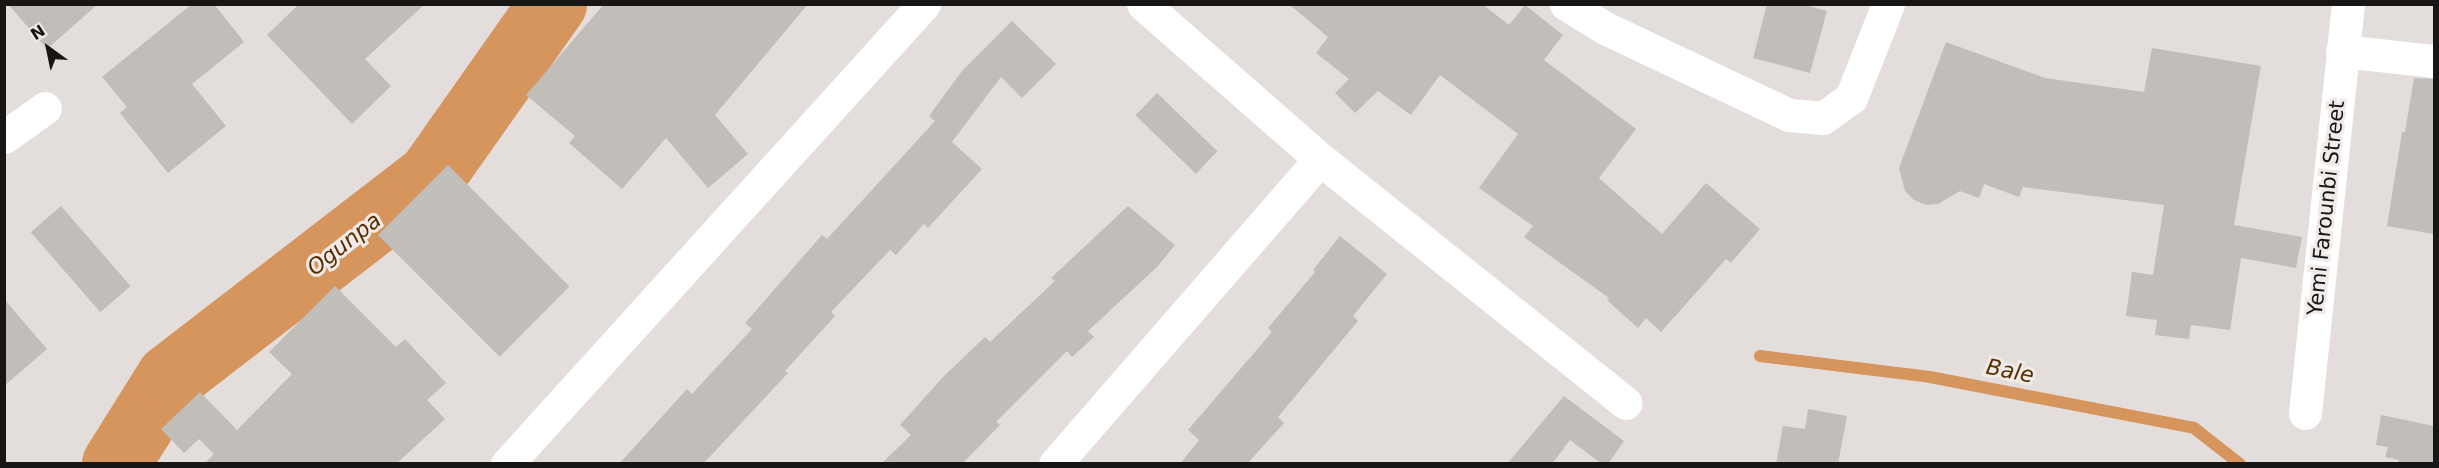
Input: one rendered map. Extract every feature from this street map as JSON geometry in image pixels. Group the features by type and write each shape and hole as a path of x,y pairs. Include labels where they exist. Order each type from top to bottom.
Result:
{"street":[{"path":"507,464 924,4"},
{"path":"1143,4 1320,159 1626,404"},
{"path":"1566,4 1605,28 1788,115 1823,118 1851,99 1888,4"},
{"name":"Yemi Farounbi Street","path":"2305,413 2348,4"},
{"path":"2342,51 2434,62"},
{"path":"4,137 45,108"},
{"path":"1055,464 1320,159"}],"building":[{"path":"8,4 98,4 47,49"},
{"path":"192,4 214,4 244,42 192,84 226,126 168,173 120,113 127,107 102,77"},
{"path":"299,4 425,4 365,59 391,86 352,124 267,35"},
{"path":"604,4 808,4 715,115 748,154 708,188 666,138 622,189 569,143 575,136 526,95"},
{"path":"1289,4 1482,4 1509,25 1525,5 1563,35 1544,60 1636,129 1599,178 1662,234 1706,183 1760,229 1731,263 1726,259 1661,332 1646,318 1638,328 1607,300 1609,298 1524,237 1533,226 1479,188 1518,134 1440,75 1411,115 1378,91 1355,113 1335,93 1349,79 1316,53 1328,37"},
{"path":"1767,4 1801,4 1827,11 1810,73 1753,58"},
{"path":"1012,21 1056,64 1022,98 1001,77 952,142 982,169 928,228 924,224 896,255 890,250 831,312 835,316 785,371 788,373 703,464 619,464 687,389 692,394 752,329 745,323 822,235 827,239 935,121 929,116 962,71"},
{"path":"1946,42 2045,78 2144,92 2152,48 2261,66 2234,225 2302,237 2296,268 2241,258 2230,330 2191,325 2189,339 2155,335 2157,320 2126,316 2132,272 2153,275 2164,205 2023,187 2019,197 1984,184 1979,198 1960,191 1938,204 1926,205 1914,200 1905,191 1899,168"},
{"path":"2414,78 2434,79 2434,234 2387,226 2402,132 2405,132"},
{"path":"1157,93 1217,151 1196,174 1135,115"},
{"path":"448,165 570,287 500,357 378,235"},
{"path":"61,206 131,286 100,312 31,232"},
{"path":"1128,206 1175,245 1158,266 1088,331 1094,337 1072,357 1067,351 996,422 1000,425 962,464 881,464 911,435 900,425 943,377 985,337 990,342 1055,281 1051,278"},
{"path":"1340,236 1387,274 1353,316 1358,321 1278,417 1284,423 1247,464 1180,464 1199,440 1188,430 1272,332 1268,328 1315,272 1313,270"},
{"path":"335,286 396,347 405,339 446,383 427,400 445,419 396,464 204,464 214,454 199,439 184,453 161,429 200,392 237,430 292,374 269,352"},
{"path":"4,299 47,349 4,386"},
{"path":"1564,396 1624,441 1608,464 1602,464 1570,440 1552,464 1507,464"},
{"path":"1808,409 1847,416 1838,464 1776,464 1783,426 1805,429"},
{"path":"2381,415 2434,426 2434,464 2398,464 2399,460 2385,457 2388,447 2376,445"}],"waterway":[{"name":"Ogunpa","path":"116,464 170,378 431,177 553,4"},
{"name":"Bale","path":"1760,356 1930,377 2194,428 2240,464"}]}
